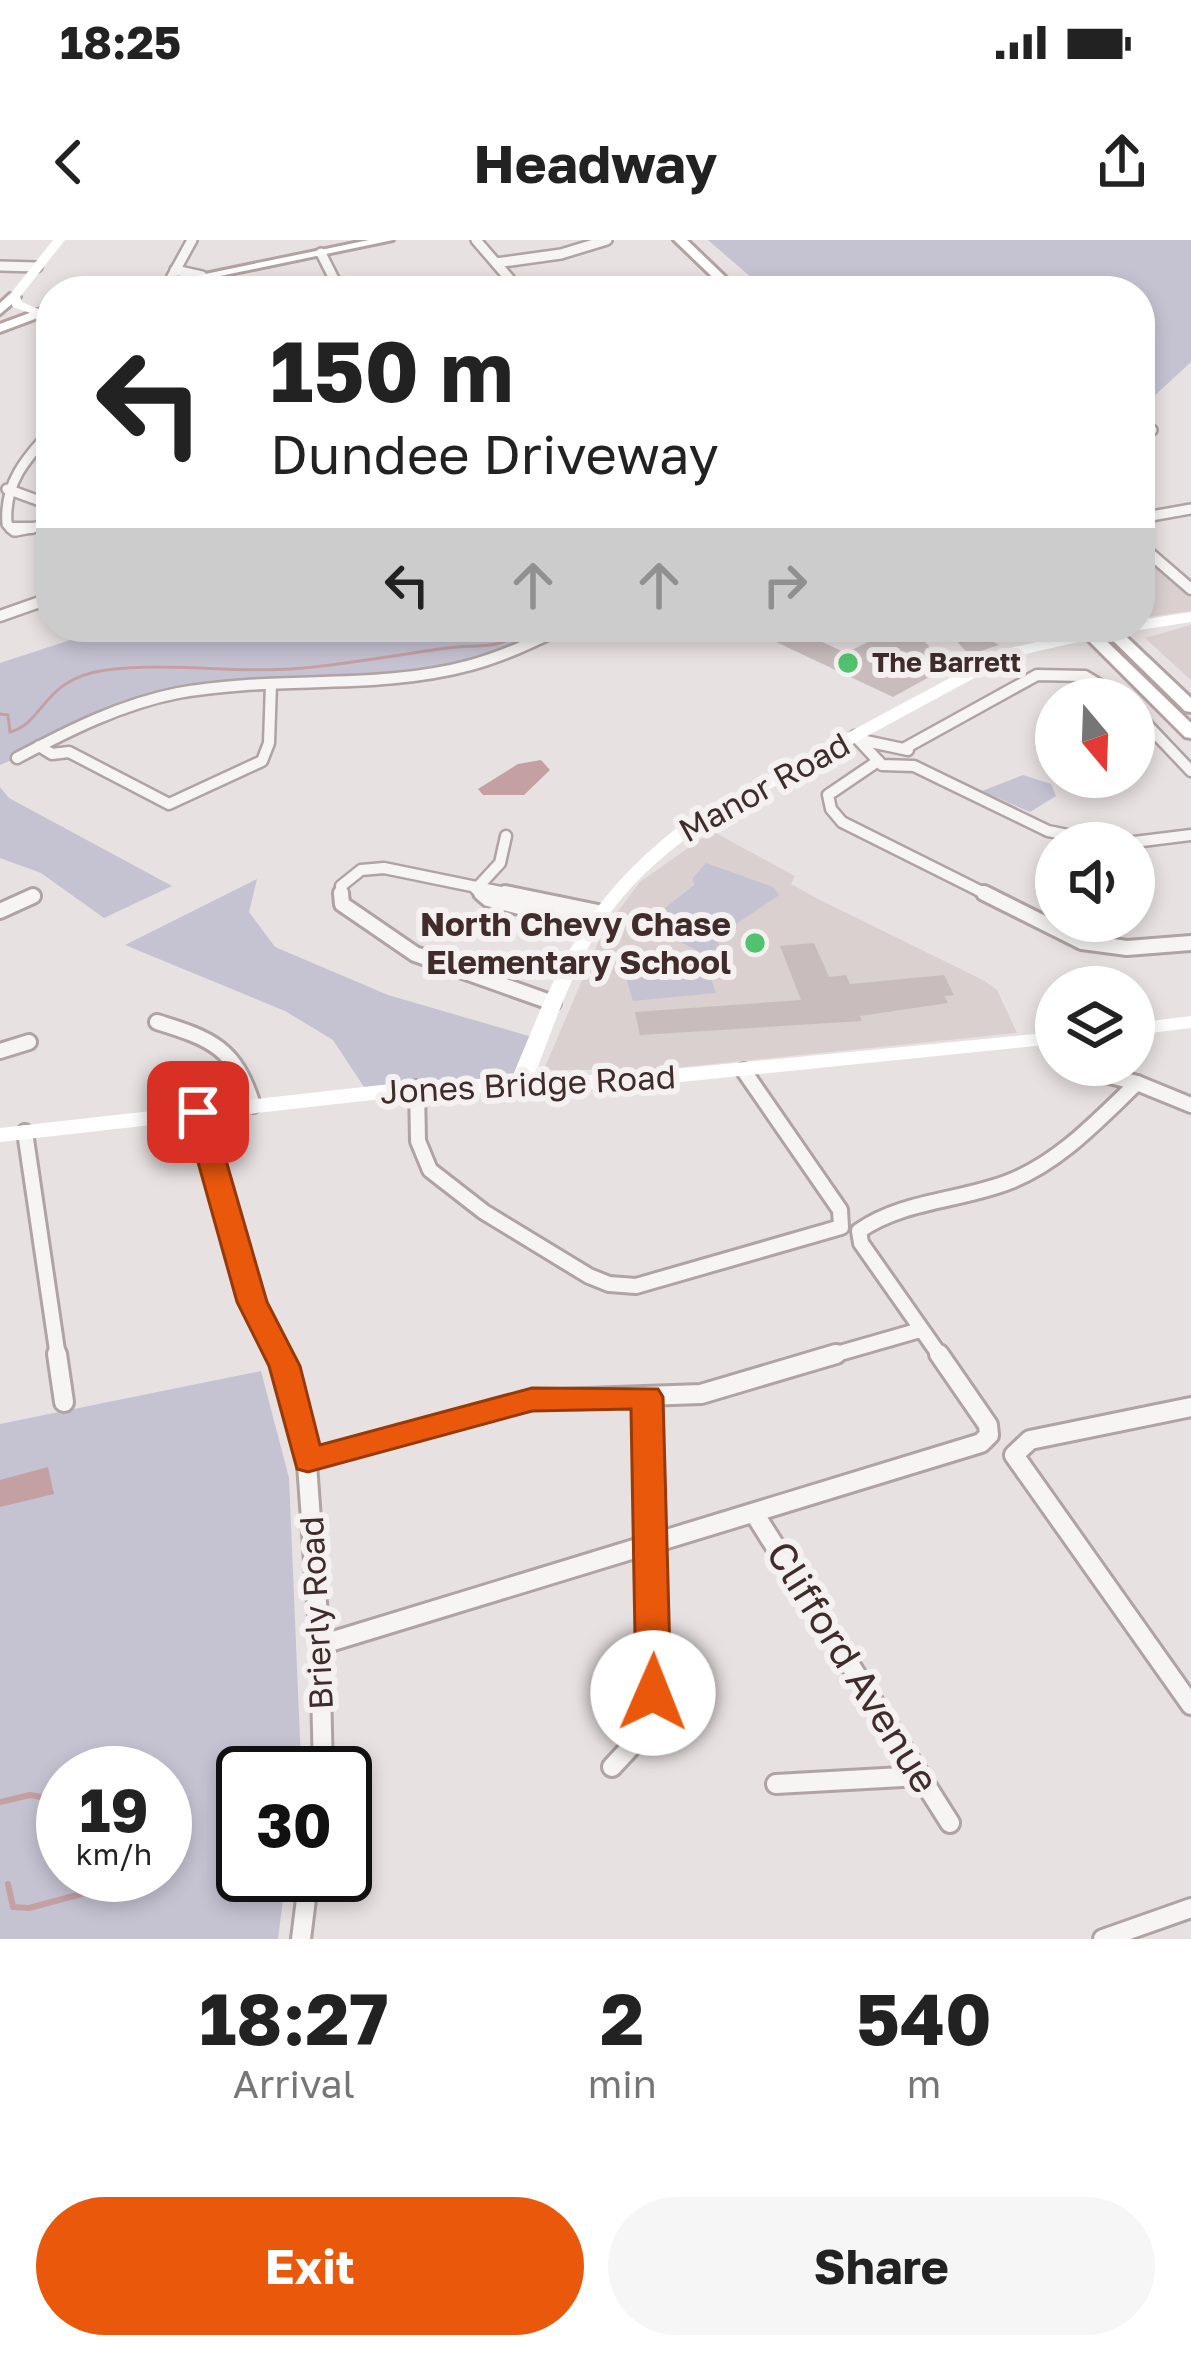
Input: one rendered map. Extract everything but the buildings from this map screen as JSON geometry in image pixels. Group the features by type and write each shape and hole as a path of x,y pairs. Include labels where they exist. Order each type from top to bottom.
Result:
{"main road":[{"path":"0,310 59,240"},
{"path":"206,276 387,240"},
{"path":"680,240 721,276"},
{"path":"693,240 725,276"},
{"path":"202,276 248,268"},
{"path":"14,297 17,304 36,309"},
{"path":"0,328 36,314"},
{"path":"1155,623 1191,617"},
{"name":"Manor Road","path":"521,1083 594,919 622,880 691,825 1020,648 1046,642"},
{"path":"1113,642 1191,733"},
{"path":"1117,642 1191,707"},
{"path":"1155,1026 1191,1022"},
{"name":"Jones Bridge Road","path":"0,1135 417,1088 744,1071 1035,1040"}],"street":[{"path":"169,276 192,240"},
{"path":"476,240 507,276"},
{"path":"496,263 561,254 607,240"},
{"path":"321,254 334,276"},
{"path":"0,266 37,267"},
{"path":"36,448 7,489 4,512 9,529 36,528"},
{"path":"7,489 36,500"},
{"path":"1155,515 1191,509"},
{"path":"1155,558 1191,589"},
{"path":"0,616 36,603"},
{"path":"16,758 82,724 153,699 271,684 437,676 536,642"},
{"path":"904,748 1037,675 1088,678"},
{"path":"39,746 52,754 69,752 169,805 266,756 271,684"},
{"path":"1155,733 1191,771"},
{"path":"914,766 915,756 904,748 858,738 860,746 878,761 914,766 1035,825"},
{"path":"878,761 837,784 828,795 831,809 842,822 1082,942 1127,948 1191,944"},
{"path":"1155,839 1191,835"},
{"path":"476,889 500,863 506,836"},
{"path":"553,1003 415,954 342,904 338,896 348,878 371,867 476,889 488,899 594,919"},
{"path":"0,911 33,896"},
{"path":"157,1022 183,1030 231,1058 240,1066 253,1105"},
{"path":"0,1052 29,1042"},
{"path":"417,1088 416,1137 428,1168 447,1187 577,1271 622,1288 841,1227 840,1210 744,1071"},
{"path":"320,1645 981,1443 989,1435 988,1425 860,1243 859,1232 878,1220 994,1188 1029,1173 1056,1156 1134,1086"},
{"path":"1144,1086 1191,1105"},
{"name":"Brierly Road","path":"198,1112 252,1302 284,1366 308,1460 322,1746"},
{"path":"25,1132 64,1402"},
{"path":"308,1460 532,1400 701,1394 920,1330"},
{"path":"612,1766 638,1739 653,1693 647,1397"},
{"path":"1191,1407 1030,1440 1016,1448 1015,1461 1191,1705"},
{"name":"Clifford Avenue","path":"754,1513 950,1823"},
{"path":"776,1784 920,1776"},
{"path":"301,1939 306,1902"},
{"path":"1102,1939 1191,1908"}],"shaded area":[{"path":"708,240 1191,240 1191,362 1155,395 1155,276 750,276"},
{"path":"1155,565 1191,596 1191,611 1155,616"},
{"path":"1191,625 1191,680 1149,642 1155,642 1155,635"},
{"path":"64,642 525,642 437,676 244,685 153,699 0,765 0,663"},
{"path":"541,760 550,770 524,795 483,795 478,789 518,764"},
{"path":"1023,775 1035,779 1035,798 1053,798 1030,812 982,791"},
{"path":"0,787 9,798 172,886 104,918 41,873 0,858"},
{"name":"North Chevy Chase Elementary School","path":"712,831 795,876 791,884 818,899 985,981 997,990 1017,1033 655,1070 548,1070 545,1067 603,931 640,882"},
{"path":"706,863 773,887 779,895 726,931 719,927 713,932 722,950 700,952 645,924 694,885 693,878"},
{"path":"257,879 249,912 275,947 388,995 539,1039 521,1083 368,1093 333,1040 285,1011 125,945"},
{"path":"706,963 716,993 633,1001 625,975"},
{"path":"261,1371 289,1478 300,1746 216,1746 216,1902 283,1902 278,1939 0,1939 0,1424"},
{"path":"48,1467 54,1494 0,1507 0,1480"}],"waterway":[{"path":"0,714 8,715 10,732 22,727 69,682 106,670 268,670 502,642"},
{"path":"0,1802 36,1796"},
{"path":"8,1884 13,1907 52,1902"}],"place":[{"name":"The Barrett","path":"848,663"},
{"name":"North Chevy Chase Elementary School","path":"755,943"}],"route":[{"path":"198,1112 252,1302 284,1366 308,1460 532,1400 574,1395 647,1397 656,1660 653,1693"}]}
